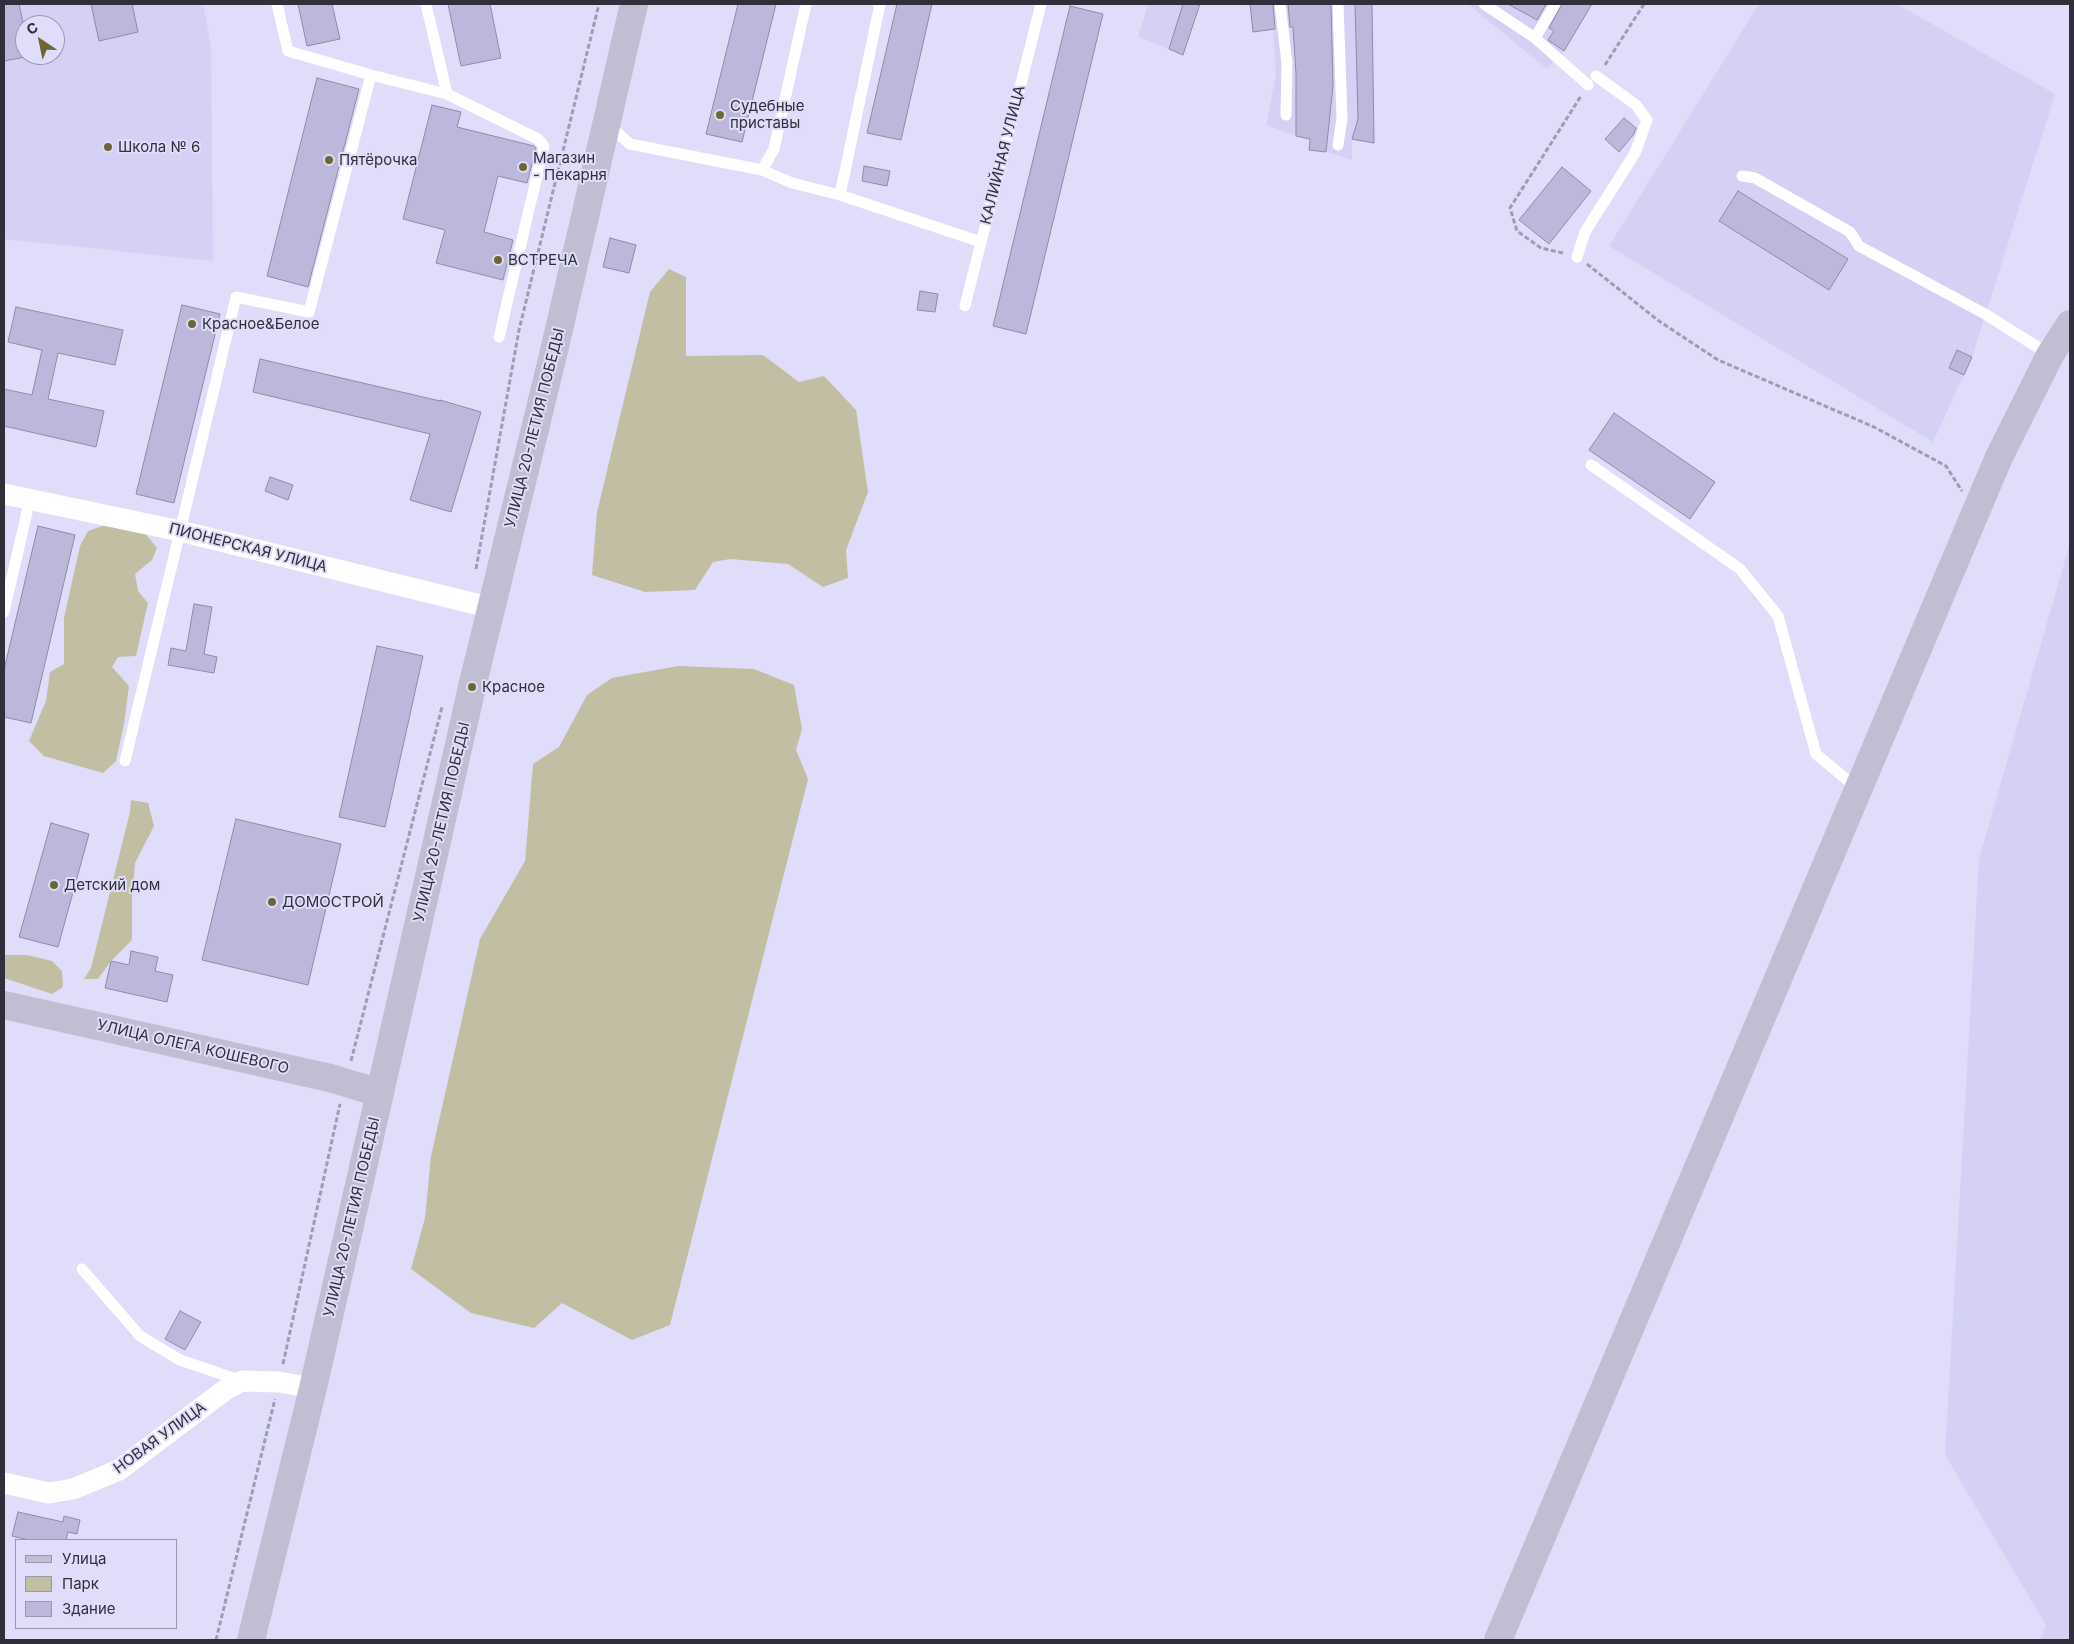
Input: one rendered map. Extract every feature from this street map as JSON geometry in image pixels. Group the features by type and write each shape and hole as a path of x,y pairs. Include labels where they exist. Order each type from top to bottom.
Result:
{"main road":[{"name":"УЛИЦА 20-ЛЕТИЯ ПОБЕДЫ","path":"251,1640 313,1388 380,1094 481,605 554,351 634,4"},
{"path":"1498,1640 1999,457 2050,355 2070,324"},
{"name":"УЛИЦА ОЛЕГА КОШЕВОГО","path":"4,1005 345,1083 380,1094"}],"street":[{"name":"ПИОНЕРСКАЯ УЛИЦА","path":"4,494 180,531 481,605"},
{"path":"242,1381 279,1382 313,1388"},
{"name":"НОВАЯ УЛИЦА","path":"4,1483 49,1493 74,1490 119,1470 225,1390 242,1381"}],"lane":[{"path":"277,4 288,52 371,76 447,94 538,139 544,146 499,337"},
{"path":"426,4 447,94"},
{"path":"762,170 774,149 806,4"},
{"path":"840,195 880,4"},
{"name":"КАЛИЙНАЯ УЛИЦА","path":"965,306 1042,4"},
{"path":"1280,4 1287,63 1286,115"},
{"path":"1338,4 1342,119 1338,145"},
{"path":"1485,4 1535,38 1588,85"},
{"path":"1535,38 1555,4"},
{"path":"125,761 236,297 309,312 371,76"},
{"path":"1577,257 1586,232 1635,153 1647,120 1636,105 1596,76"},
{"path":"606,123 630,144 762,170 792,183 840,195 981,242"},
{"path":"1742,176 1755,178 1850,232 1859,246 1985,314 2050,355"},
{"path":"1591,465 1740,569 1778,616 1816,754 1858,789"},
{"path":"4,612 30,499"},
{"path":"82,1269 140,1336 180,1360 242,1381"}],"path":[{"path":"481,605 519,330 600,4"},
{"path":"1596,76 1602,70 1644,4"},
{"path":"1588,85 1510,208 1517,231 1540,248 1577,257 1659,321 1718,360 1874,428 1946,466 1975,513"},
{"path":"216,1640 279,1382 345,1083 445,698"}],"shaded area":[{"name":"Школа № 6","path":"4,4 203,4 211,46 213,261 4,239"},
{"path":"1148,4 1198,4 1183,55 1138,37"},
{"path":"1250,4 1372,4 1374,143 1352,140 1352,160 1326,152 1309,150 1310,139 1266,125 1276,75 1273,30 1253,32"},
{"path":"1468,4 1592,4 1564,51 1547,69"},
{"path":"1759,4 1897,4 2055,94 1972,357 1933,442 1609,246"},
{"path":"2070,543 2070,1640 2040,1640 2046,1625 1945,1455 1979,859"}],"green space":[{"path":"669,269 686,277 686,356 763,355 799,382 824,376 856,410 868,492 846,550 848,578 823,587 788,564 730,559 713,562 695,590 645,592 592,575 597,512 650,292"},
{"path":"105,525 144,532 157,548 152,560 135,574 138,591 148,603 136,656 118,657 112,667 129,686 124,724 116,761 103,773 44,756 29,741 46,701 50,672 64,664 64,618 80,546 88,531"},
{"path":"678,666 754,669 794,685 802,729 796,750 808,779 670,1325 632,1340 562,1303 534,1328 471,1313 411,1269 425,1218 431,1156 480,939 525,861 533,764 559,747 587,695 612,678"},
{"path":"131,800 148,803 154,826 135,863 132,899 132,940 111,961 98,979 84,979 91,968 130,812"},
{"path":"4,955 27,955 52,961 62,971 63,987 52,994 4,978"}],"building":[{"path":"4,4 19,4 21,15 15,15 15,59 4,61"},
{"path":"91,4 132,4 138,32 99,41"},
{"path":"298,4 332,4 340,39 307,46"},
{"path":"448,4 490,4 501,58 461,66"},
{"path":"738,4 776,4 742,142 706,134"},
{"path":"897,4 932,4 901,140 867,133"},
{"path":"1183,4 1200,4 1183,55 1169,49"},
{"path":"1250,4 1273,4 1275,29 1253,32"},
{"path":"1288,4 1331,4 1333,86 1326,152 1309,150 1310,139 1296,136 1296,74 1293,27 1290,27"},
{"path":"1355,4 1372,4 1374,143 1352,139 1358,119"},
{"path":"1508,4 1546,4 1537,20"},
{"path":"1562,4 1592,4 1564,51 1548,40 1554,31 1549,28"},
{"path":"1070,6 1103,14 1026,334 993,326"},
{"path":"317,78 359,89 308,287 267,276"},
{"path":"432,105 461,112 457,127 536,148 527,183 498,176 484,232 513,240 503,280 436,263 445,230 403,219"},
{"path":"1624,118 1636,128 1634,134 1619,152 1605,139"},
{"path":"864,166 890,171 887,186 862,181"},
{"path":"1562,167 1591,191 1549,244 1519,220"},
{"path":"1738,191 1848,259 1829,290 1719,221"},
{"path":"610,238 636,245 629,273 603,267"},
{"path":"920,291 938,294 935,312 917,310"},
{"path":"182,305 220,314 174,503 136,494"},
{"path":"16,307 123,330 115,365 58,353 48,399 104,411 96,447 4,426 4,389 32,395 42,350 8,342"},
{"path":"1957,350 1972,357 1964,375 1949,368"},
{"path":"260,359 440,400 481,412 451,512 410,500 430,434 253,392"},
{"path":"1614,413 1715,482 1690,519 1589,450"},
{"path":"270,477 293,485 288,500 265,491"},
{"path":"38,526 75,535 31,723 4,717 4,670"},
{"path":"194,604 212,607 204,654 217,657 214,673 168,665 171,648 186,651"},
{"path":"377,646 423,656 385,827 339,817"},
{"name":"ДОМОСТРОЙ","path":"236,819 341,844 308,985 202,960"},
{"name":"Детский дом","path":"51,823 89,834 58,947 19,937"},
{"path":"131,951 158,957 155,971 173,975 167,1002 105,988 111,961 129,965"},
{"path":"180,1311 201,1322 185,1350 165,1339"},
{"path":"18,1512 63,1522 64,1516 80,1520 77,1534 68,1532 66,1539 25,1539 12,1536"}],"place":[{"name":"Судебные приставы","path":"720,115"},
{"name":"Школа № 6","path":"108,147"},
{"name":"Пятёрочка","path":"329,160"},
{"name":"Магазин - Пекарня","path":"523,167"},
{"name":"ВСТРЕЧА","path":"498,260"},
{"name":"Красное&Белое","path":"192,324"},
{"name":"Красное","path":"472,687"},
{"name":"Детский дом","path":"54,885"},
{"name":"ДОМОСТРОЙ","path":"272,902"}]}
